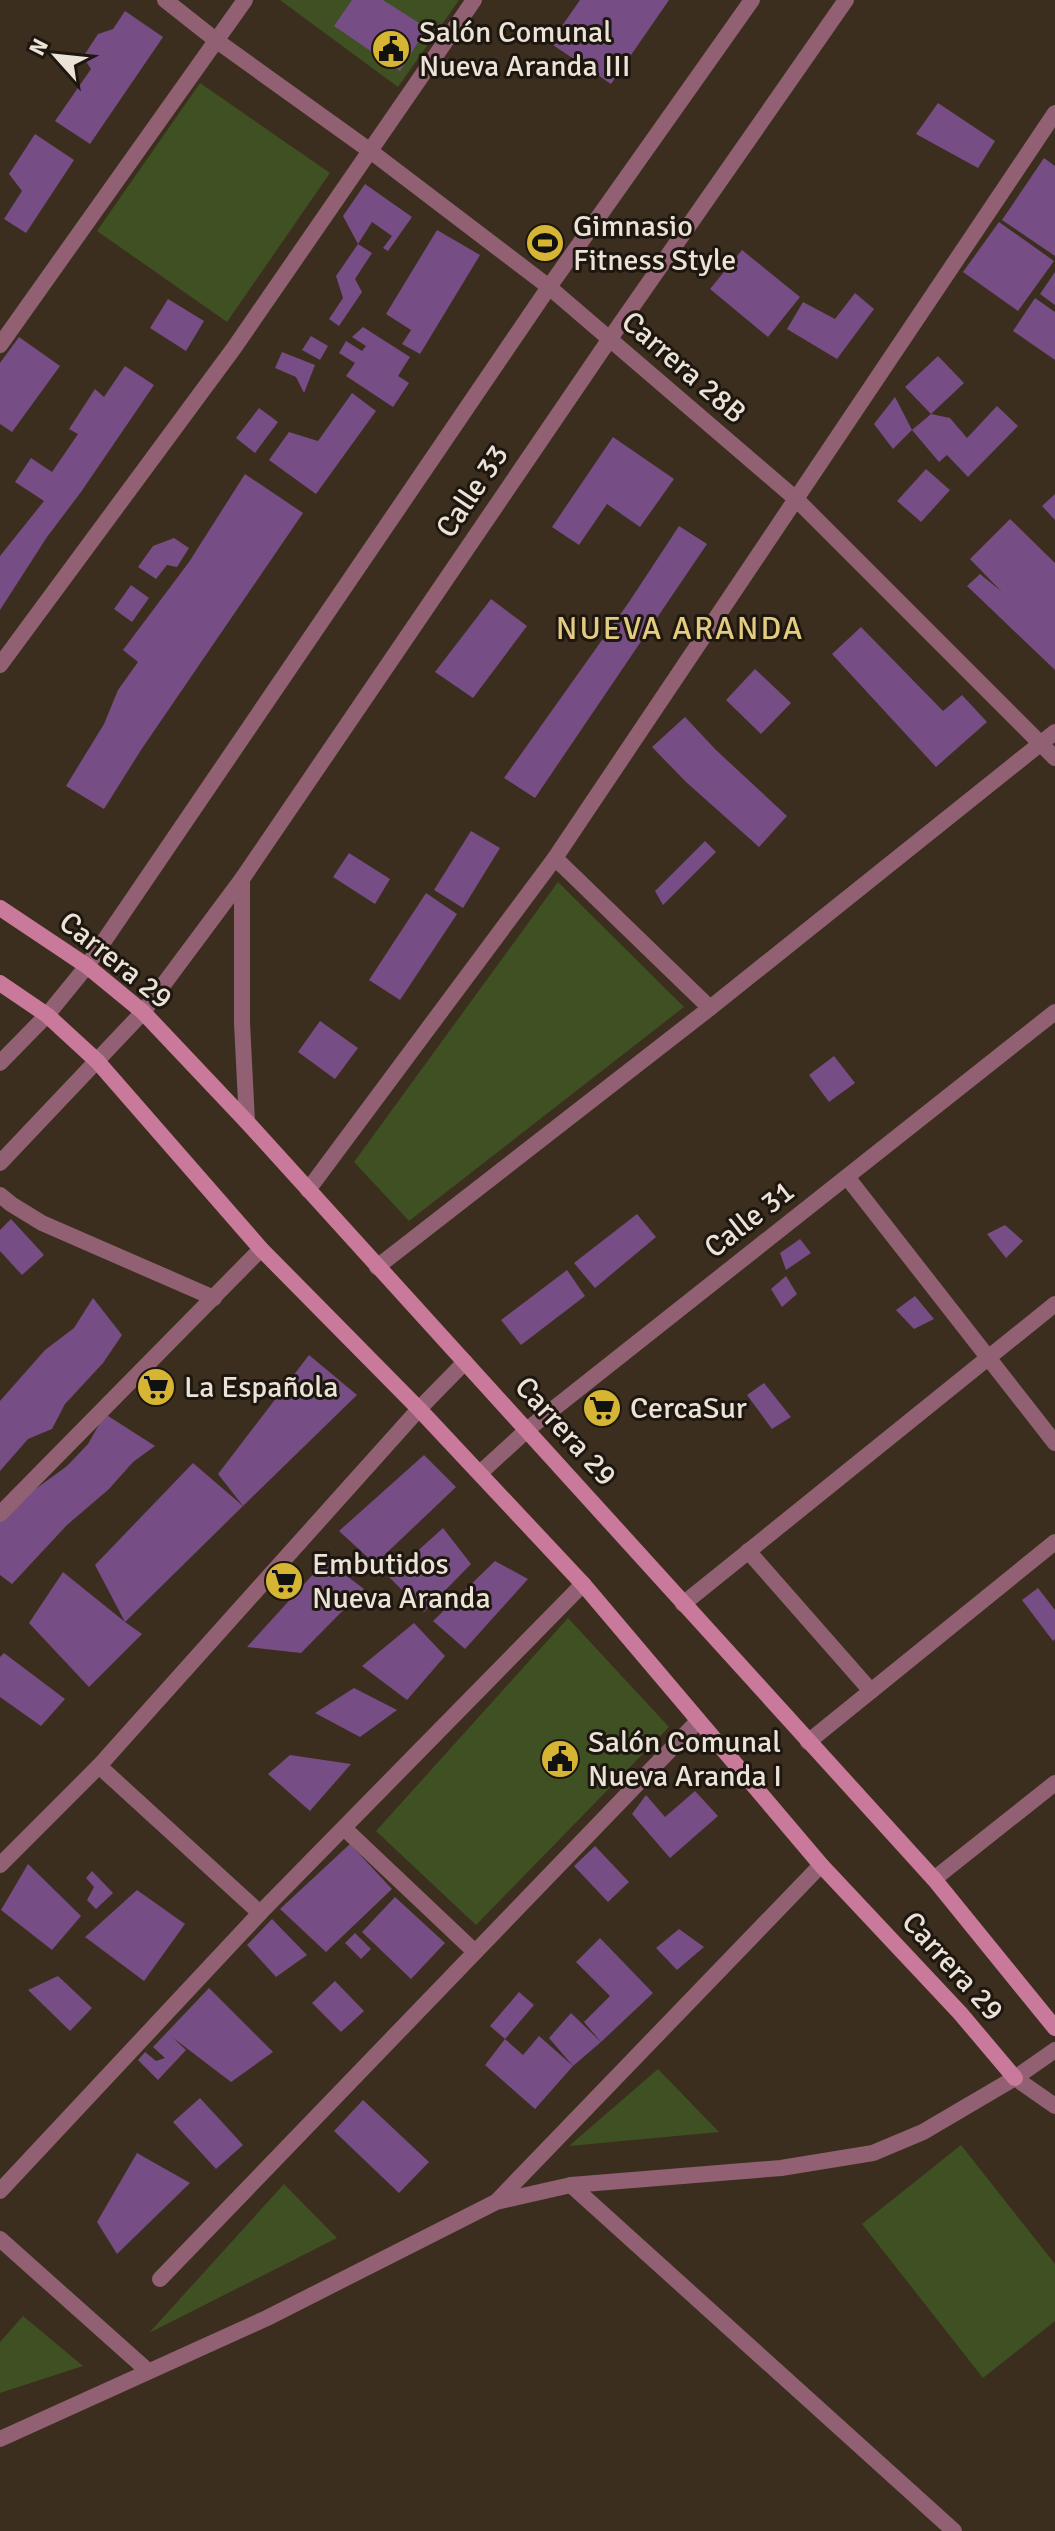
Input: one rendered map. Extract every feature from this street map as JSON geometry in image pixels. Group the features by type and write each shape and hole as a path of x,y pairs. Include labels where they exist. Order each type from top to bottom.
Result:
{"street":[{"name":"Carrera 28B","path":"165,0 549,287 796,499 1055,758"},
{"path":"0,345 245,0"},
{"path":"0,665 234,348 474,0"},
{"name":"Calle 33","path":"0,1063 47,1015 87,966 549,287 752,0"},
{"name":"Calle 33","path":"0,1163 143,1012 242,879 609,340 846,0"},
{"path":"308,1190 555,858 1055,113"},
{"path":"377,1267 710,1008 1055,732"},
{"path":"555,858 710,1008"},
{"path":"242,879 242,1023 247,1122"},
{"name":"Carrera 29","path":"0,908 87,966 143,1012 247,1122 934,1879 1055,2028"},
{"name":"Carrera 29","path":"0,983 47,1015 97,1061 261,1249 419,1409 583,1584 821,1865 960,2013 1015,2078"},
{"name":"Calle 31","path":"480,1473 528,1429 1055,1012"},
{"path":"847,1177 1055,1443"},
{"path":"0,1195 42,1223 214,1298"},
{"path":"0,1514 261,1249"},
{"path":"683,1604 1055,1304"},
{"path":"0,1865 99,1766 419,1409 465,1362"},
{"path":"808,1742 1055,1542"},
{"path":"748,1551 871,1691"},
{"path":"0,2191 260,1913 583,1584"},
{"path":"160,2279 698,1721"},
{"path":"99,1766 260,1913"},
{"path":"934,1879 1055,1783"},
{"path":"344,1828 475,1952"},
{"path":"496,2202 821,1865"},
{"path":"0,2439 267,2318 496,2202 571,2185 781,2168 873,2153 923,2132 1015,2078 1055,2050"},
{"path":"1015,2078 1055,2106"},
{"path":"571,2185 954,2531"},
{"path":"0,2239 148,2371"}],"green space":[{"path":"280,0 459,0 398,87"},
{"path":"200,83 330,173 227,322 97,231"},
{"path":"558,882 684,1007 409,1221 354,1162"},
{"path":"568,1618 669,1727 476,1925 376,1831"},
{"path":"658,2069 719,2132 569,2146"},
{"path":"961,2145 1055,2264 1055,2321 983,2378 862,2224"},
{"path":"284,2184 337,2238 149,2333"},
{"path":"23,2316 83,2366 0,2393 0,2342"}],"building":[{"name":"Salón Comunal Nueva Aranda III","path":"352,0 383,0 427,28 400,71 334,26"},
{"path":"580,0 669,0 611,84 550,43"},
{"path":"125,11 163,37 90,144 55,121 91,69 83,57 98,34 113,29"},
{"path":"938,103 995,141 978,168 916,134"},
{"path":"35,134 74,160 26,233 4,219 22,191 9,174"},
{"path":"1044,158 1055,166 1055,256 1002,220"},
{"path":"365,184 412,217 388,251 383,248 392,236 372,222 358,244 343,216"},
{"path":"999,222 1054,261 1018,311 963,272"},
{"path":"437,230 480,255 420,354 402,344 411,330 386,314"},
{"path":"358,244 372,253 355,279 362,292 339,326 329,319 343,298 336,276"},
{"path":"742,250 800,297 768,337 710,289"},
{"path":"1055,272 1055,305 1040,294"},
{"path":"855,293 874,309 837,359 787,329 803,302 835,319"},
{"path":"1035,298 1055,312 1055,360 1013,331"},
{"path":"168,299 204,321 186,351 150,328"},
{"path":"363,327 410,357 398,376 409,383 393,407 346,376 355,363 339,353 346,341 362,351 366,346 352,337"},
{"path":"311,336 328,346 320,360 302,350"},
{"path":"19,337 60,366 12,432 0,424 0,363"},
{"path":"282,352 315,365 304,393 296,377 275,368"},
{"path":"938,356 964,383 931,414 905,387"},
{"path":"125,366 154,385 47,537 0,610 0,556 44,501 15,482 31,458 52,472 78,434 69,429 95,389 104,397"},
{"path":"352,393 376,411 316,494 269,460 289,432 318,441"},
{"path":"895,397 912,430 893,449 874,424"},
{"path":"997,406 1018,426 968,477 947,455 939,462 912,430 931,414 950,418 967,438"},
{"path":"259,408 278,422 255,453 236,438"},
{"path":"613,437 674,479 640,527 607,504 579,545 552,527"},
{"path":"926,469 950,490 921,522 897,501"},
{"path":"245,474 303,513 104,809 66,786 104,724 118,690 138,662 123,650 189,562"},
{"path":"1055,494 1055,520 1042,506"},
{"path":"1010,519 1055,563 1055,670 967,586 980,574 1001,591 970,559"},
{"path":"679,526 707,544 535,798 504,778"},
{"path":"174,538 189,548 177,567 167,565 156,579 138,567 153,546"},
{"path":"131,585 149,598 132,622 114,609"},
{"path":"491,599 527,626 473,698 435,672"},
{"path":"861,627 943,711 962,695 987,722 936,767 832,654"},
{"path":"755,669 791,703 761,734 726,700"},
{"path":"685,717 787,816 759,847 652,747"},
{"path":"471,831 500,848 463,908 434,890"},
{"path":"705,841 716,852 663,905 655,891"},
{"path":"349,853 390,879 375,904 333,877"},
{"path":"426,893 457,914 400,1000 369,980"},
{"path":"320,1021 358,1048 335,1079 298,1052"},
{"path":"834,1056 855,1083 829,1102 809,1075"},
{"path":"637,1214 656,1237 595,1288 574,1263"},
{"path":"11,1219 44,1255 22,1275 0,1251 0,1230"},
{"path":"1005,1225 1023,1241 1006,1258 987,1234"},
{"path":"800,1239 811,1253 786,1270 780,1253"},
{"path":"567,1270 585,1296 521,1345 501,1320"},
{"path":"786,1276 797,1294 782,1307 771,1289"},
{"path":"915,1296 934,1319 914,1329 896,1310"},
{"path":"93,1298 122,1335 103,1363 65,1404 52,1429 28,1439 0,1471 0,1401 45,1350 74,1328"},
{"path":"309,1355 357,1395 243,1506 218,1474"},
{"path":"764,1383 791,1417 772,1429 747,1395"},
{"path":"105,1414 155,1446 133,1462 109,1489 67,1525 12,1584 0,1575 0,1519 15,1504 67,1466 88,1444"},
{"path":"424,1455 456,1487 375,1564 339,1531"},
{"path":"193,1463 243,1506 125,1622 95,1565"},
{"path":"443,1528 471,1564 424,1612 389,1577"},
{"path":"326,1560 364,1589 301,1653 247,1647"},
{"path":"495,1561 528,1579 465,1649 433,1621"},
{"path":"63,1572 142,1634 89,1687 29,1623"},
{"path":"1038,1588 1055,1610 1053,1641 1022,1600"},
{"path":"414,1623 445,1656 407,1700 362,1666"},
{"path":"4,1653 65,1699 41,1726 0,1697 0,1657"},
{"path":"354,1688 397,1710 360,1737 315,1713"},
{"path":"290,1755 351,1764 310,1811 268,1774"},
{"path":"695,1791 718,1816 670,1858 632,1814 646,1795 665,1817"},
{"path":"350,1844 392,1889 326,1952 280,1909"},
{"path":"595,1846 629,1882 608,1902 574,1866"},
{"path":"28,1864 81,1916 52,1950 1,1910"},
{"path":"92,1871 113,1893 96,1909 87,1900 94,1887 86,1878"},
{"path":"137,1890 185,1924 144,1981 85,1937"},
{"path":"395,1897 445,1943 411,1979 362,1932"},
{"path":"272,1919 307,1955 276,1977 247,1945"},
{"path":"679,1929 704,1947 677,1970 656,1948"},
{"path":"355,1933 371,1949 361,1959 345,1943"},
{"path":"600,1938 653,1993 601,2042 584,2022 610,1996 576,1962"},
{"path":"58,1976 92,2008 70,2031 28,1990"},
{"path":"335,1981 364,2011 341,2032 312,2003"},
{"path":"209,1988 273,2052 231,2082 172,2037 186,2050 158,2080 138,2060 145,2052 156,2061 165,2058 153,2047"},
{"path":"519,1992 534,2005 505,2039 490,2026"},
{"path":"571,2013 601,2042 573,2066 549,2038"},
{"path":"539,2036 573,2066 535,2109 485,2065 505,2039 523,2055"},
{"path":"200,2098 243,2145 216,2169 173,2122"},
{"path":"363,2100 429,2162 399,2193 334,2131"},
{"path":"137,2153 190,2183 117,2254 97,2222"}],"place":[{"name":"Salón Comunal Nueva Aranda III","path":"391,49"},
{"name":"Gimnasio Fitness Style","path":"545,243"},
{"name":"La Española","path":"156,1387"},
{"name":"CercaSur","path":"602,1408"},
{"name":"Embutidos Nueva Aranda","path":"284,1581"},
{"name":"Salón Comunal Nueva Aranda I","path":"560,1759"}],"district":[{"name":"NUEVA ARANDA","path":"680,628"}]}
